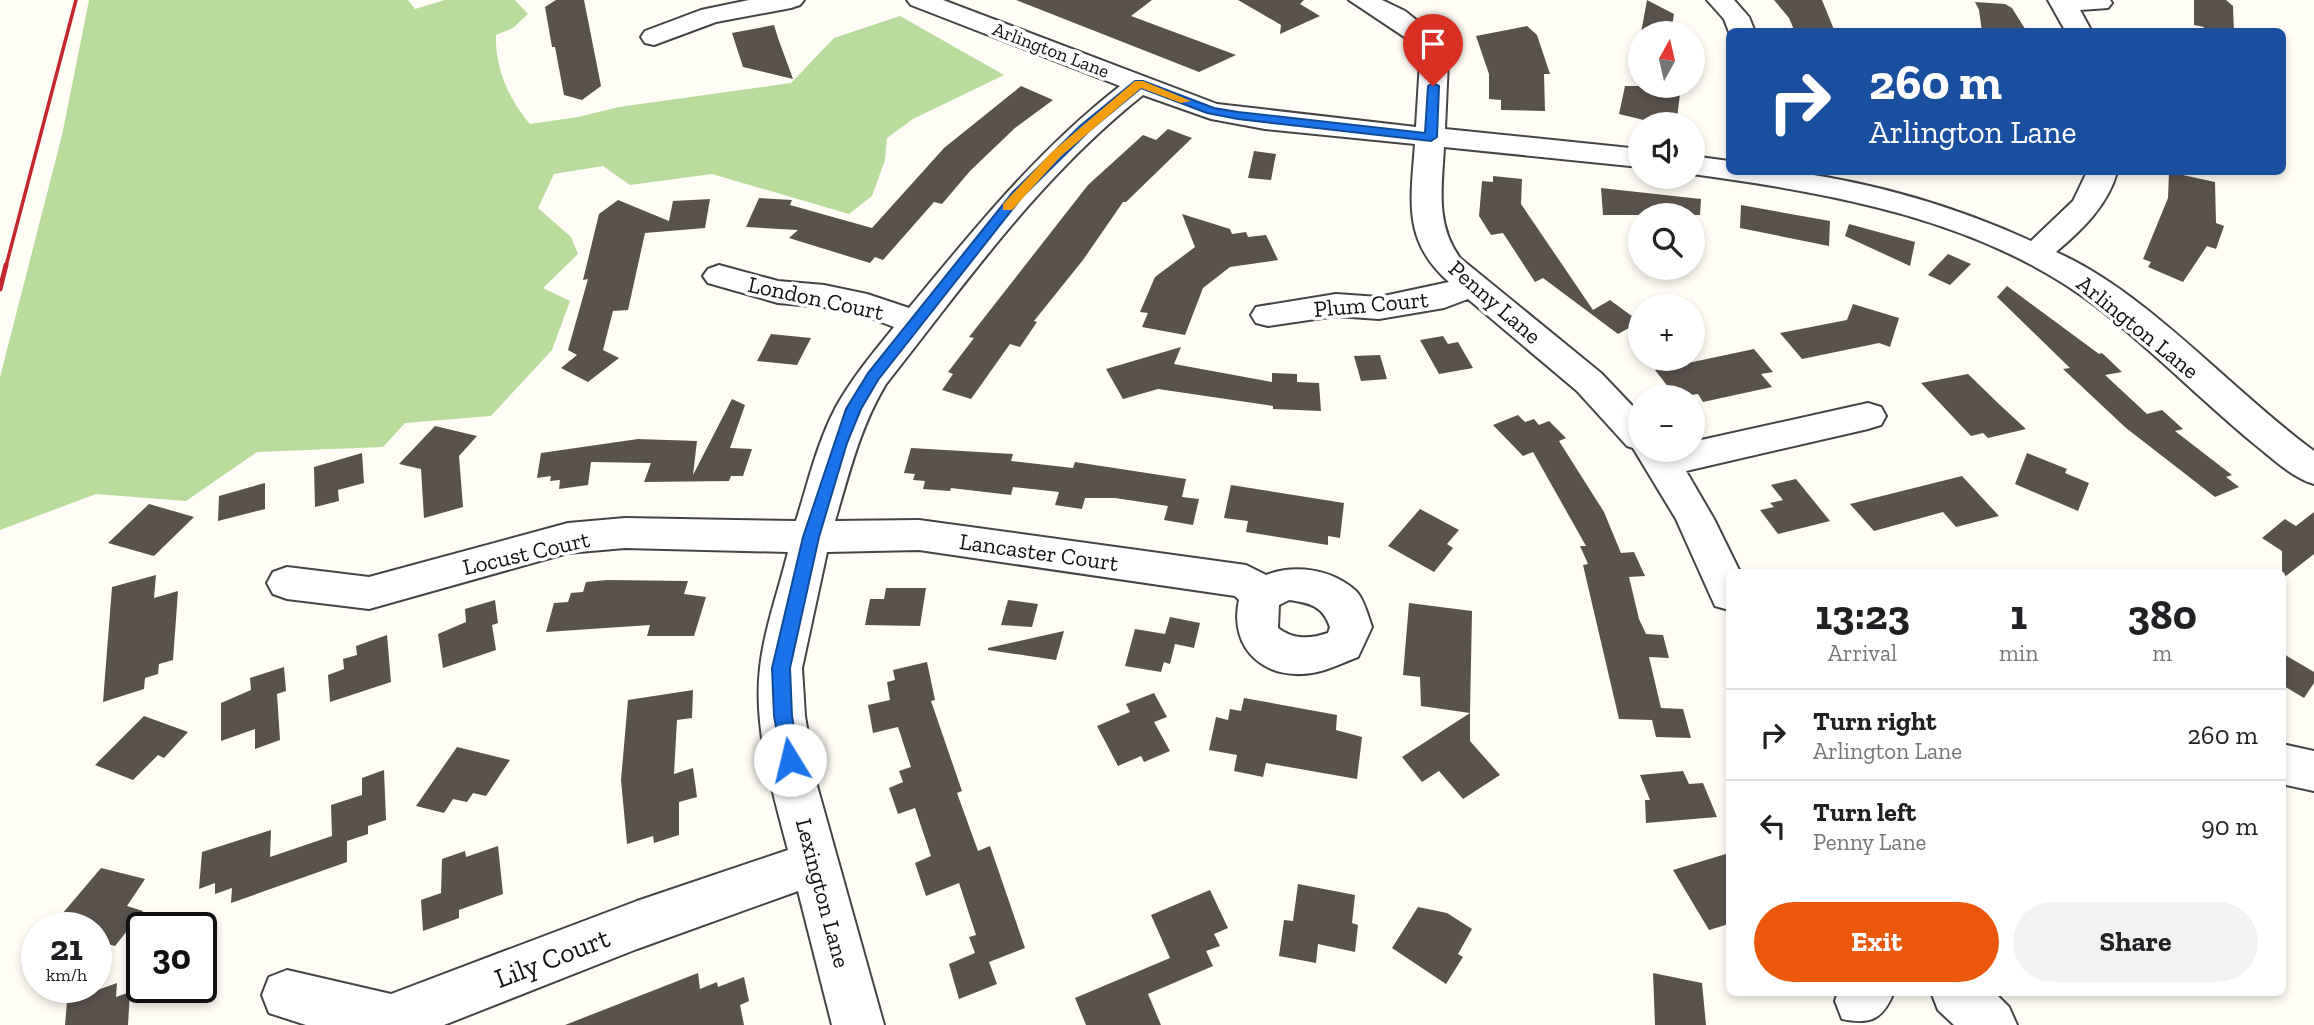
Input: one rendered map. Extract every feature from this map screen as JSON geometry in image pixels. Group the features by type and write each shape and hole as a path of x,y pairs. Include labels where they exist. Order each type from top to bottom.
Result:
{"street":[{"path":"654,37 710,15 790,0"},
{"name":"Arlington Lane","path":"920,0 1211,111 1251,118 1628,157"},
{"name":"Penny Lane","path":"1362,0 1395,17 1416,33 1434,61 1427,225 1434,246 1449,265 1589,382 1628,425"},
{"path":"1720,0 1736,17 1740,28"},
{"path":"2062,1 2099,3"},
{"path":"2062,1 2077,28"},
{"name":"Lexington Lane","path":"858,1025 793,782 783,716 781,668 811,537 853,409 873,376 914,321 1018,195 1084,128 1139,84"},
{"path":"1705,167 1726,170"},
{"name":"Arlington Lane","path":"1756,175 1892,200 1961,222 2077,276 2132,317 2272,440 2314,470"},
{"path":"2034,254 2074,220 2092,196 2101,175"},
{"name":"London Court","path":"719,275 778,292 824,296 867,305 914,321"},
{"name":"Plum Court","path":"1268,315 1336,305 1379,308 1444,297 1472,285"},
{"path":"1705,441 1868,416"},
{"name":"Penny Lane","path":"1658,462 1705,533 1726,586"},
{"name":"Locust Court","path":"287,583 369,593 568,538 602,535 811,537"},
{"name":"Lancaster Court","path":"811,537 919,535 1246,581 1261,595"},
{"path":"2286,765 2314,771"},
{"name":"Lily Court","path":"287,995 391,1020 637,925 815,863"},
{"path":"1960,996 1991,1025"}],"green space":[{"path":"89,0 408,0 415,9 445,0 515,0 528,14 513,28 496,35 496,47 504,82 515,104 530,124 578,117 619,107 791,83 834,38 900,16 1004,75 913,119 887,138 885,160 872,196 849,214 712,174 630,185 603,166 554,174 538,208 571,237 578,254 543,288 570,301 552,350 491,416 405,423 383,447 257,452 186,501 96,494 0,530 0,377 62,135"}],"building":[{"path":"556,0 584,0 601,86 582,100 564,95 545,7"},
{"path":"1016,0 1152,0 1131,16 1236,55 1199,72"},
{"path":"1238,0 1304,0 1300,4 1320,16 1280,34 1281,25"},
{"path":"1647,0 1674,14 1673,21 1643,21"},
{"path":"1774,0 1822,0 1833,28 1793,28 1789,18"},
{"path":"2194,0 2226,0 2233,6 2234,28 2204,28 2194,25"},
{"path":"1975,2 2005,4 2012,8 2024,28 1981,28"},
{"path":"774,25 793,79 743,67 732,33"},
{"path":"1527,26 1537,35 1550,74 1544,74 1545,111 1501,110 1501,100 1489,99 1489,74 1476,36"},
{"path":"1021,86 1053,100 1015,128 970,171 942,204 934,202 883,260 875,257 870,263 789,238 798,230 746,227 759,198 792,200 790,205 872,228 944,148"},
{"path":"1625,86 1628,86 1628,98 1680,98 1678,112 1628,112 1628,116 1619,114"},
{"path":"1168,129 1192,138 1123,202 1083,260 1034,321 1037,322 1020,347 1010,344 971,399 942,390 953,374 948,372 974,338 969,337 1088,185 1143,135 1156,140"},
{"path":"1254,151 1276,154 1271,180 1248,178"},
{"path":"2169,175 2215,182 2216,223 2224,226 2216,249 2207,246 2183,282 2148,267 2151,262 2143,259 2168,198"},
{"path":"1493,176 1522,179 1521,204 1593,310 1610,300 1628,313 1628,329 1618,334 1543,278 1535,282 1503,233 1491,235 1479,216 1482,181 1493,182"},
{"path":"1601,188 1701,199 1701,203 1628,203 1628,215 1603,215"},
{"path":"710,199 705,228 645,233 628,310 613,311 603,350 619,358 588,382 561,368 577,355 568,350 588,279 583,280 599,214 618,200 669,221 673,201"},
{"path":"1741,205 1830,221 1829,246 1740,228"},
{"path":"1182,214 1230,229 1232,234 1246,232 1248,237 1266,235 1278,260 1230,267 1203,288 1185,335 1142,327 1148,313 1140,312 1155,277 1195,247"},
{"path":"1849,224 1915,242 1910,266 1845,236"},
{"path":"1948,254 1971,264 1950,285 1928,275"},
{"path":"2007,286 2099,354 2102,353 2122,372 2105,375 2147,414 2162,410 2183,429 2175,431 2232,475 2226,477 2239,487 2215,497 2126,428 2063,369 2070,368 1997,297"},
{"path":"1853,304 1899,318 1890,347 1879,343 1802,359 1780,333 1847,320"},
{"path":"771,334 811,338 797,365 757,361"},
{"path":"1443,336 1448,344 1458,342 1473,368 1439,374 1420,340"},
{"path":"1181,347 1174,364 1272,382 1272,373 1297,374 1297,382 1319,383 1321,411 1273,409 1273,406 1158,389 1123,399 1106,369"},
{"path":"1754,349 1773,372 1761,374 1772,387 1705,402 1705,385 1667,385 1656,371 1705,371 1705,359"},
{"path":"1380,355 1387,379 1361,381 1354,356"},
{"path":"1968,374 2026,429 1988,438 1983,433 1971,436 1921,383"},
{"path":"732,399 745,405 730,448 752,449 743,476 731,476 729,481 644,482 651,463 591,462 588,485 559,489 560,480 550,481 551,476 537,478 541,453 638,439 697,441 693,475"},
{"path":"1518,415 1525,422 1534,419 1539,425 1549,421 1566,438 1559,441 1604,512 1621,553 1634,552 1645,576 1629,577 1639,619 1646,634 1663,635 1669,658 1649,657 1661,708 1683,709 1691,738 1656,737 1652,720 1619,719 1583,565 1588,564 1580,546 1586,546 1533,452 1523,456 1493,425"},
{"path":"435,426 477,436 459,456 463,507 424,518 421,469 399,464"},
{"path":"911,448 1013,454 1011,461 1073,468 1075,462 1186,479 1182,497 1199,499 1193,525 1164,520 1168,506 1115,498 1085,498 1082,509 1055,505 1059,492 1013,487 1011,495 951,488 950,491 923,489 925,481 913,480 915,474 904,473"},
{"path":"362,453 364,483 338,490 339,501 315,507 314,467"},
{"path":"2027,453 2067,469 2065,473 2089,483 2078,511 2015,484"},
{"path":"1962,476 1999,516 1956,527 1943,512 1874,531 1850,504"},
{"path":"1796,479 1830,521 1778,534 1760,510 1774,507 1770,503 1783,500 1771,485"},
{"path":"265,483 265,509 218,521 219,496"},
{"path":"1231,485 1344,503 1340,538 1328,536 1328,545 1246,532 1248,521 1224,518"},
{"path":"149,504 194,517 154,556 108,543"},
{"path":"1420,509 1459,530 1447,544 1453,548 1434,572 1388,546"},
{"path":"2314,512 2314,554 2286,576 2286,569 2282,569 2282,551 2262,538 2285,519 2296,526"},
{"path":"156,575 154,598 178,591 173,660 159,664 158,674 145,678 144,689 103,702 112,587"},
{"path":"688,581 684,594 706,597 694,636 647,636 650,625 546,632 554,603 568,602 571,593 583,592 586,582"},
{"path":"886,588 926,588 920,626 865,625 870,599 884,599"},
{"path":"495,600 498,623 492,625 496,650 443,668 438,634 466,622 465,609"},
{"path":"1008,600 1038,604 1032,627 1001,625"},
{"path":"1409,603 1472,611 1470,713 1421,706 1420,677 1403,675"},
{"path":"1170,617 1200,623 1194,648 1175,644 1170,664 1164,662 1161,672 1125,666 1135,629 1165,634"},
{"path":"1064,631 1056,660 988,650 988,648"},
{"path":"387,635 391,682 330,702 328,675 344,669 343,659 357,655 356,646"},
{"path":"2286,655 2314,672 2314,683 2304,698 2286,687"},
{"path":"927,662 935,700 931,701 962,791 957,793 978,851 990,846 1025,948 989,962 997,984 959,999 949,964 975,953 969,937 976,935 959,883 926,896 915,863 931,856 915,808 898,814 889,788 903,782 899,771 911,767 898,727 873,733 868,705 890,700 887,682 895,680 893,670"},
{"path":"284,667 286,691 277,694 280,740 255,749 255,729 221,741 221,703 251,690 250,678"},
{"path":"693,690 692,718 677,720 674,774 693,768 697,797 679,802 679,835 654,843 653,836 627,844 621,780 628,700"},
{"path":"1154,693 1167,717 1154,722 1170,751 1144,762 1141,756 1118,766 1097,726 1130,712 1126,704"},
{"path":"1244,698 1337,715 1336,730 1362,737 1357,779 1266,763 1263,777 1234,771 1237,755 1209,750 1216,717 1228,720 1230,709 1241,711"},
{"path":"1470,713 1470,741 1500,775 1463,799 1439,771 1422,782 1402,757"},
{"path":"144,716 188,732 164,758 158,755 133,780 95,765"},
{"path":"457,747 510,760 486,796 473,793 467,802 453,799 444,813 416,806"},
{"path":"384,770 386,820 368,826 368,834 347,841 347,862 231,903 232,888 215,894 215,883 199,889 202,852 271,830 270,857 332,836 331,805 362,795 362,778"},
{"path":"1683,771 1689,784 1703,783 1717,817 1646,823 1645,800 1650,800 1640,775"},
{"path":"498,846 503,894 459,910 459,918 423,931 421,900 441,893 442,859 465,851 466,857"},
{"path":"1726,854 1726,925 1709,930 1673,870"},
{"path":"101,868 145,879 127,906 143,911 126,912 126,932 115,946 112,945 112,912 64,912"},
{"path":"1298,884 1355,895 1352,923 1358,925 1355,952 1318,944 1316,963 1279,956 1284,920 1293,921"},
{"path":"1210,890 1228,928 1214,934 1220,946 1206,951 1213,966 1148,994 1161,1025 1086,1025 1075,998 1170,958 1151,915"},
{"path":"1418,907 1447,913 1472,929 1458,954 1463,957 1446,984 1392,948"},
{"path":"698,973 700,989 717,982 718,987 744,977 749,1001 740,1005 744,1025 565,1025"},
{"path":"1653,973 1702,983 1706,1025 1655,1025"},
{"path":"117,983 116,997 126,993 126,1003 129,1003 128,1025 65,1025 67,1003 112,1003 112,985"}],"railway":[{"path":"6,266 76,0"},
{"path":"0,289 6,265"}],"slow traffic":[{"path":"1008,207 1084,128 1139,84 1185,101"}],"route":[{"path":"790,760 783,716 781,668 811,537 839,443 853,409 873,376 914,321 1018,195 1056,155 1084,128 1139,84 1211,111 1238,116 1431,137 1433,86"}]}
